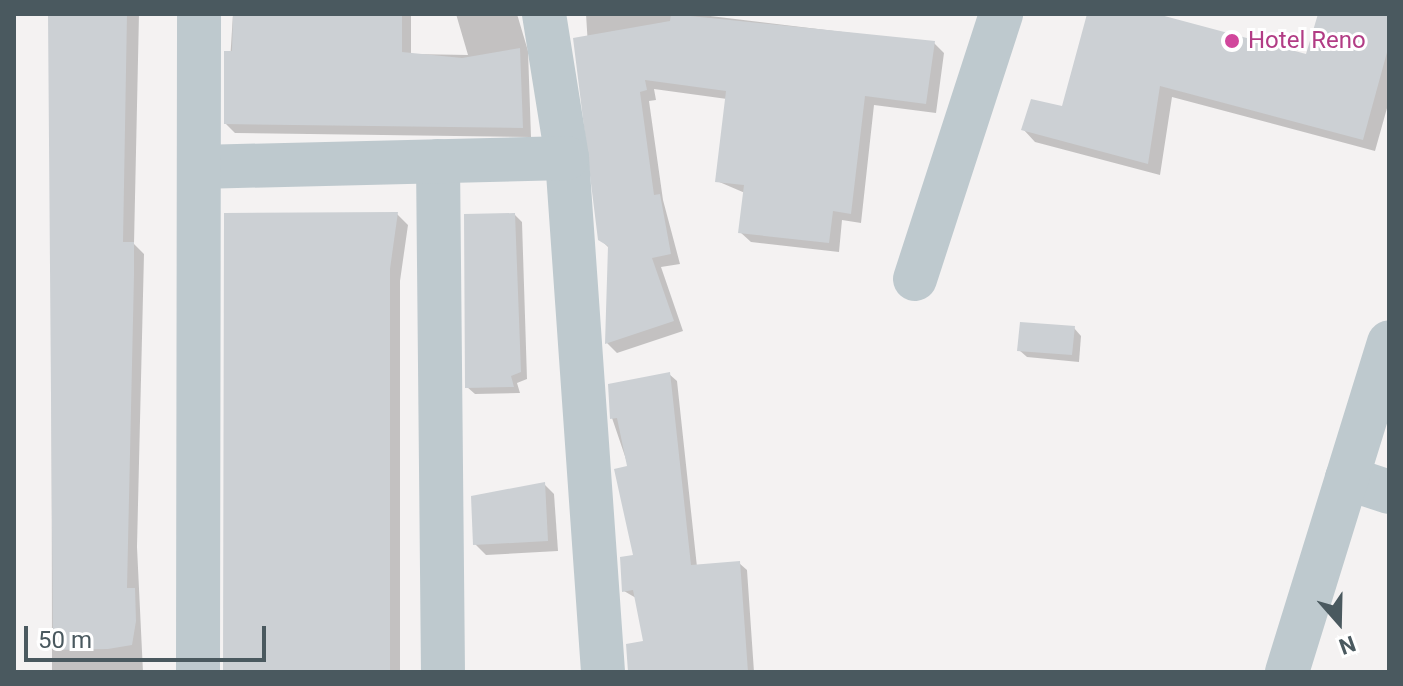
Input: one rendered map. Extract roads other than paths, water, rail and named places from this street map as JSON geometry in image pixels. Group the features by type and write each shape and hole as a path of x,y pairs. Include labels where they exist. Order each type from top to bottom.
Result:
{"street":[{"path":"198,672 199,14"},
{"path":"544,14 567,158 603,672"},
{"path":"915,279 1001,14"},
{"path":"199,167 567,158"},
{"path":"438,161 443,672"},
{"path":"1287,672 1389,342"},
{"path":"1347,478 1389,492"}],"place":[{"name":"Hotel Reno","path":"1232,41"}]}
